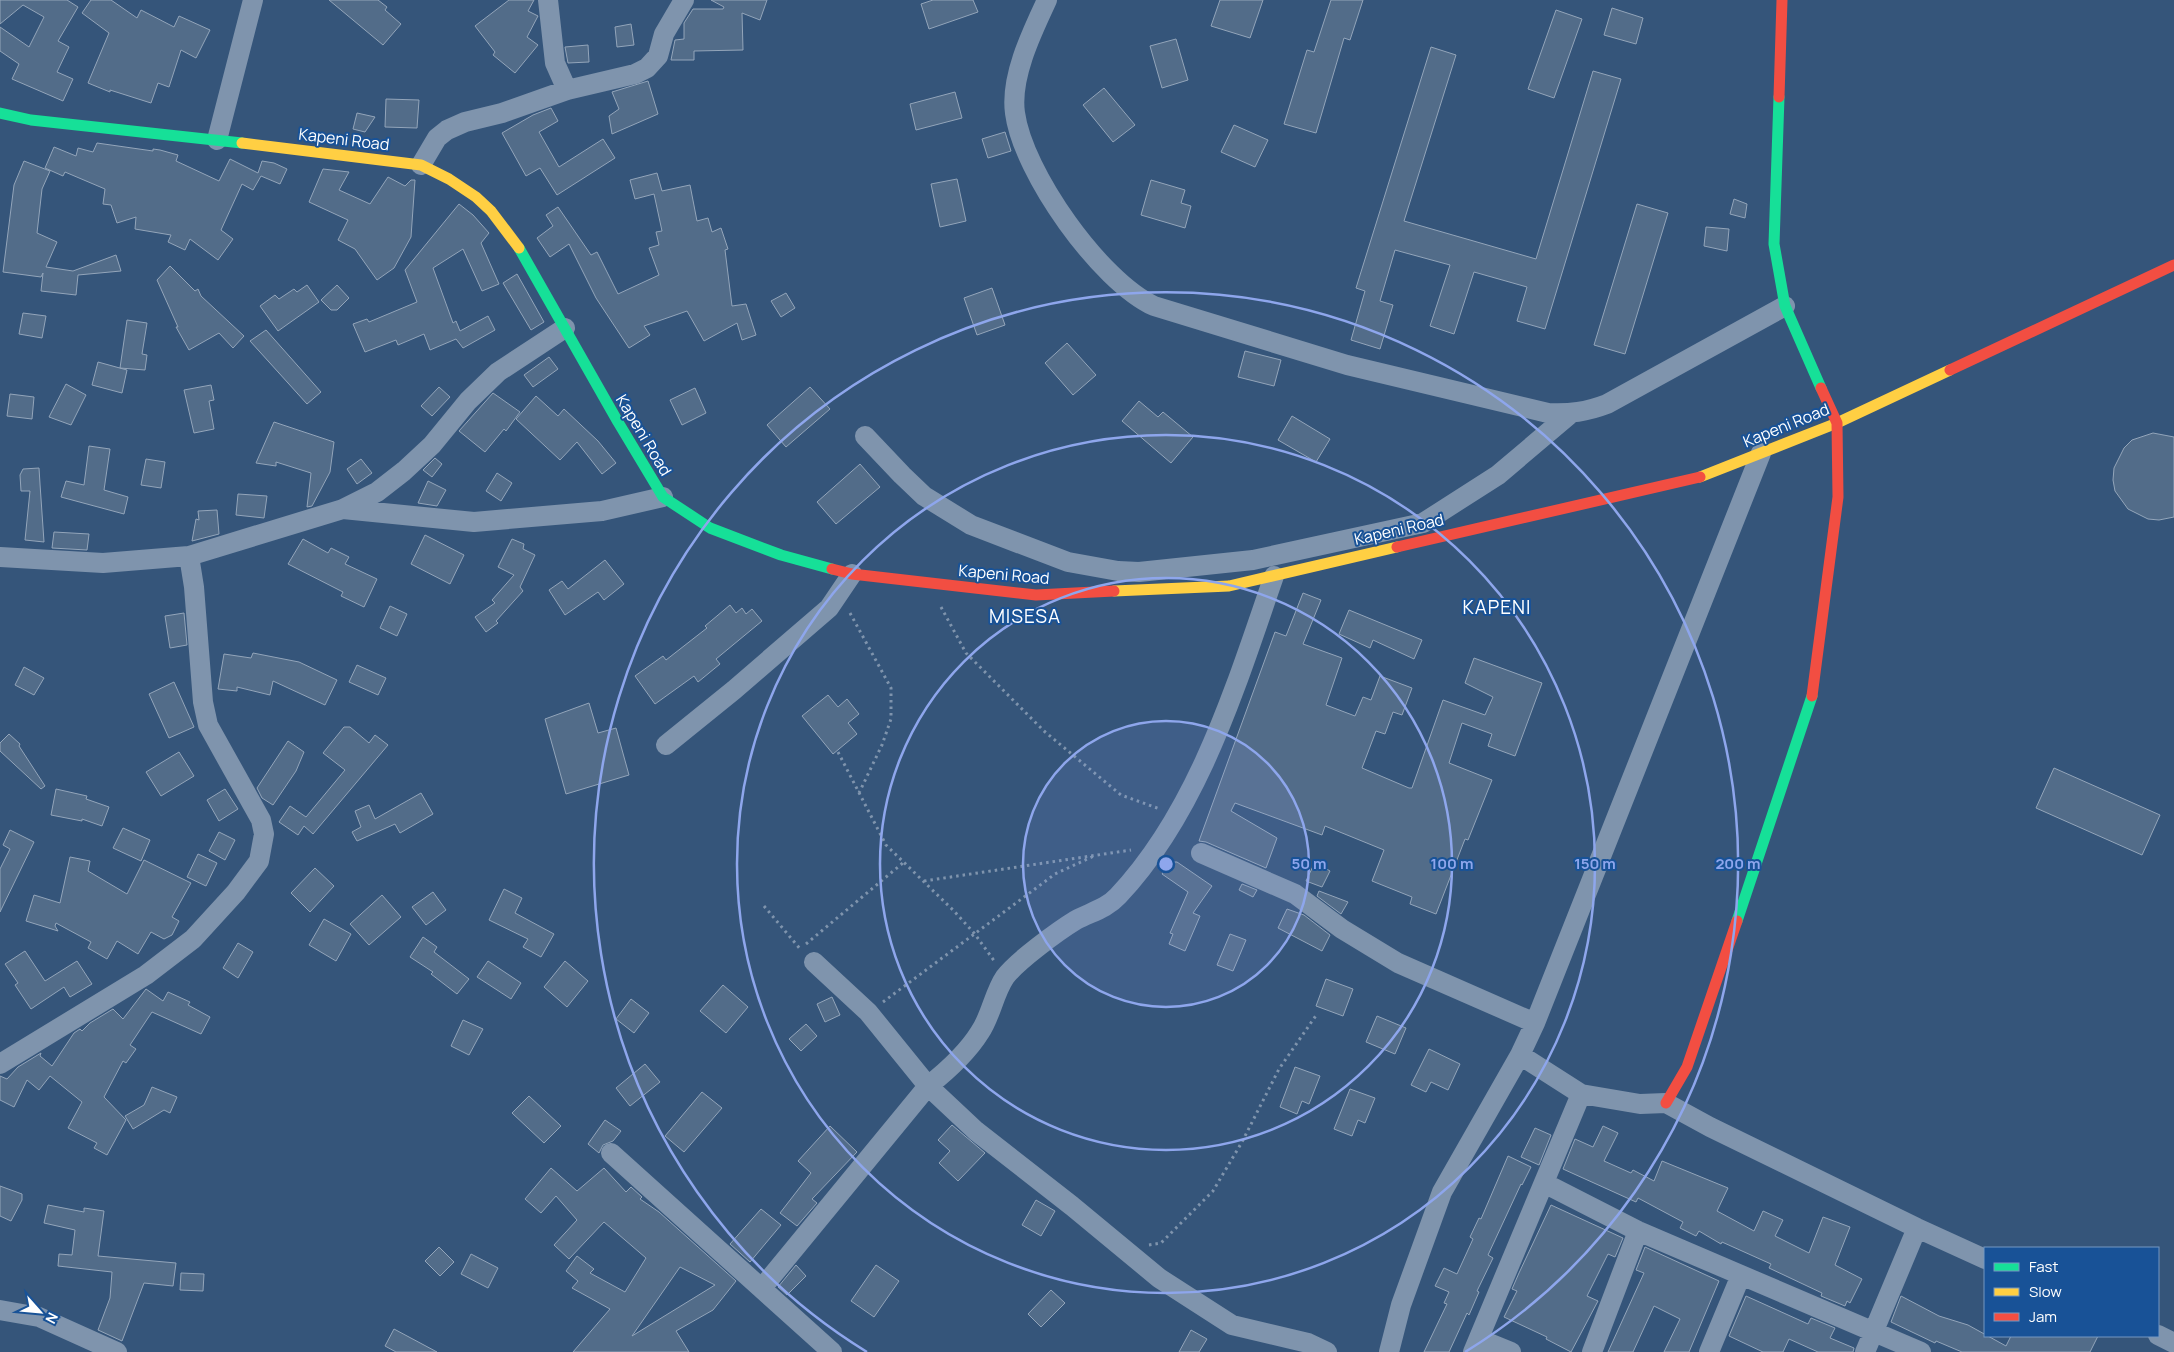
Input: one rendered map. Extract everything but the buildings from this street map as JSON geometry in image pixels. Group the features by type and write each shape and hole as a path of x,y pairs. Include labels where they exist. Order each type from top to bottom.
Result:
{"main road":[{"path":"1666,1103 1687,1067 1811,702 1838,497 1837,423 1785,306 1774,244 1782,0"},
{"name":"Kapeni Road","path":"0,113 31,120 421,165 460,186 490,209 536,276 605,401 663,497 710,528 781,555 852,574 1036,595 1229,586 1692,480 1837,423 2174,265"}],"street":[{"path":"217,140 253,0"},
{"path":"548,0 555,63 567,90"},
{"path":"421,165 432,144 447,130 465,122 502,112 567,90 635,74 654,63 664,34 684,0"},
{"path":"1047,0 1026,47 1017,85 1015,112 1023,141 1053,204 1110,275 1137,298 1154,306 1347,365 1548,412 1570,414 1587,412 1607,404 1785,306"},
{"path":"0,557 103,563 189,556 343,509 377,492 404,471 432,445 468,400 498,372 565,328"},
{"path":"865,436 924,496 970,525 1068,562 1118,571 1139,572 1253,560 1423,523 1498,476 1570,414"},
{"path":"1389,1352 1401,1305 1442,1192 1520,1056 1535,1023 1761,453"},
{"path":"343,509 474,522 602,511 663,497"},
{"path":"0,1064 146,975 193,939 236,892 259,862 264,834 261,820 208,725 203,702 194,587 189,556"},
{"path":"666,745 802,633 840,594 852,574"},
{"path":"762,1288 928,1086 949,1070 980,1032 1005,977 1033,952 1076,920 1101,910 1116,898 1145,865 1190,792 1238,680 1274,576"},
{"path":"1201,853 1295,894 1342,929 1398,963 1535,1023"},
{"path":"807,955 868,1012 928,1086 976,1131 1072,1206 1124,1251 1159,1278 1232,1325 1308,1344 1327,1352"},
{"path":"1520,1056 1581,1094 1640,1104 1666,1103 1710,1127 1984,1259"},
{"path":"1512,1352 1476,1345 1581,1094"},
{"path":"612,1153 832,1352"},
{"path":"1544,1183 1638,1231 1921,1352"},
{"path":"1865,1352 1917,1228"},
{"path":"1592,1352 1638,1231"},
{"path":"1708,1352 1741,1275"},
{"path":"0,1310 39,1317 117,1352"},
{"path":"2159,1336 2174,1343"}],"path":[{"path":"928,583 966,653 1044,731 1121,795 1177,815"},
{"path":"840,594 891,688 890,719 882,745 859,793"},
{"path":"838,752 886,845 974,933 1005,977"},
{"path":"924,881 1158,845"},
{"path":"868,1012 1055,874 1096,855"},
{"path":"764,906 807,955 904,862"},
{"path":"1124,1251 1161,1243 1213,1191 1242,1142 1279,1069 1317,1014"}],"traffic: fast":[{"path":"1779,97 1774,244 1785,306 1821,388"},
{"path":"0,113 31,120 242,143"},
{"path":"519,248 663,497 710,528 781,555 832,569"},
{"path":"1737,921 1812,696"}],"traffic: slow":[{"path":"242,143 421,165 449,179 476,197 491,211 519,248"},
{"path":"1700,477 1837,423 1950,370"},
{"path":"1114,591 1229,586 1397,547"}],"traffic: jam":[{"path":"1779,97 1782,0"},
{"path":"1950,370 2174,265"},
{"path":"1812,696 1838,497 1837,423 1821,388"},
{"path":"1397,547 1700,477"},
{"path":"832,569 852,574 1036,595 1114,591"},
{"path":"1666,1103 1687,1067 1737,921"}],"district":[{"name":"KAPENI","path":"1497,607"},
{"name":"MISESA","path":"1025,616"}]}
